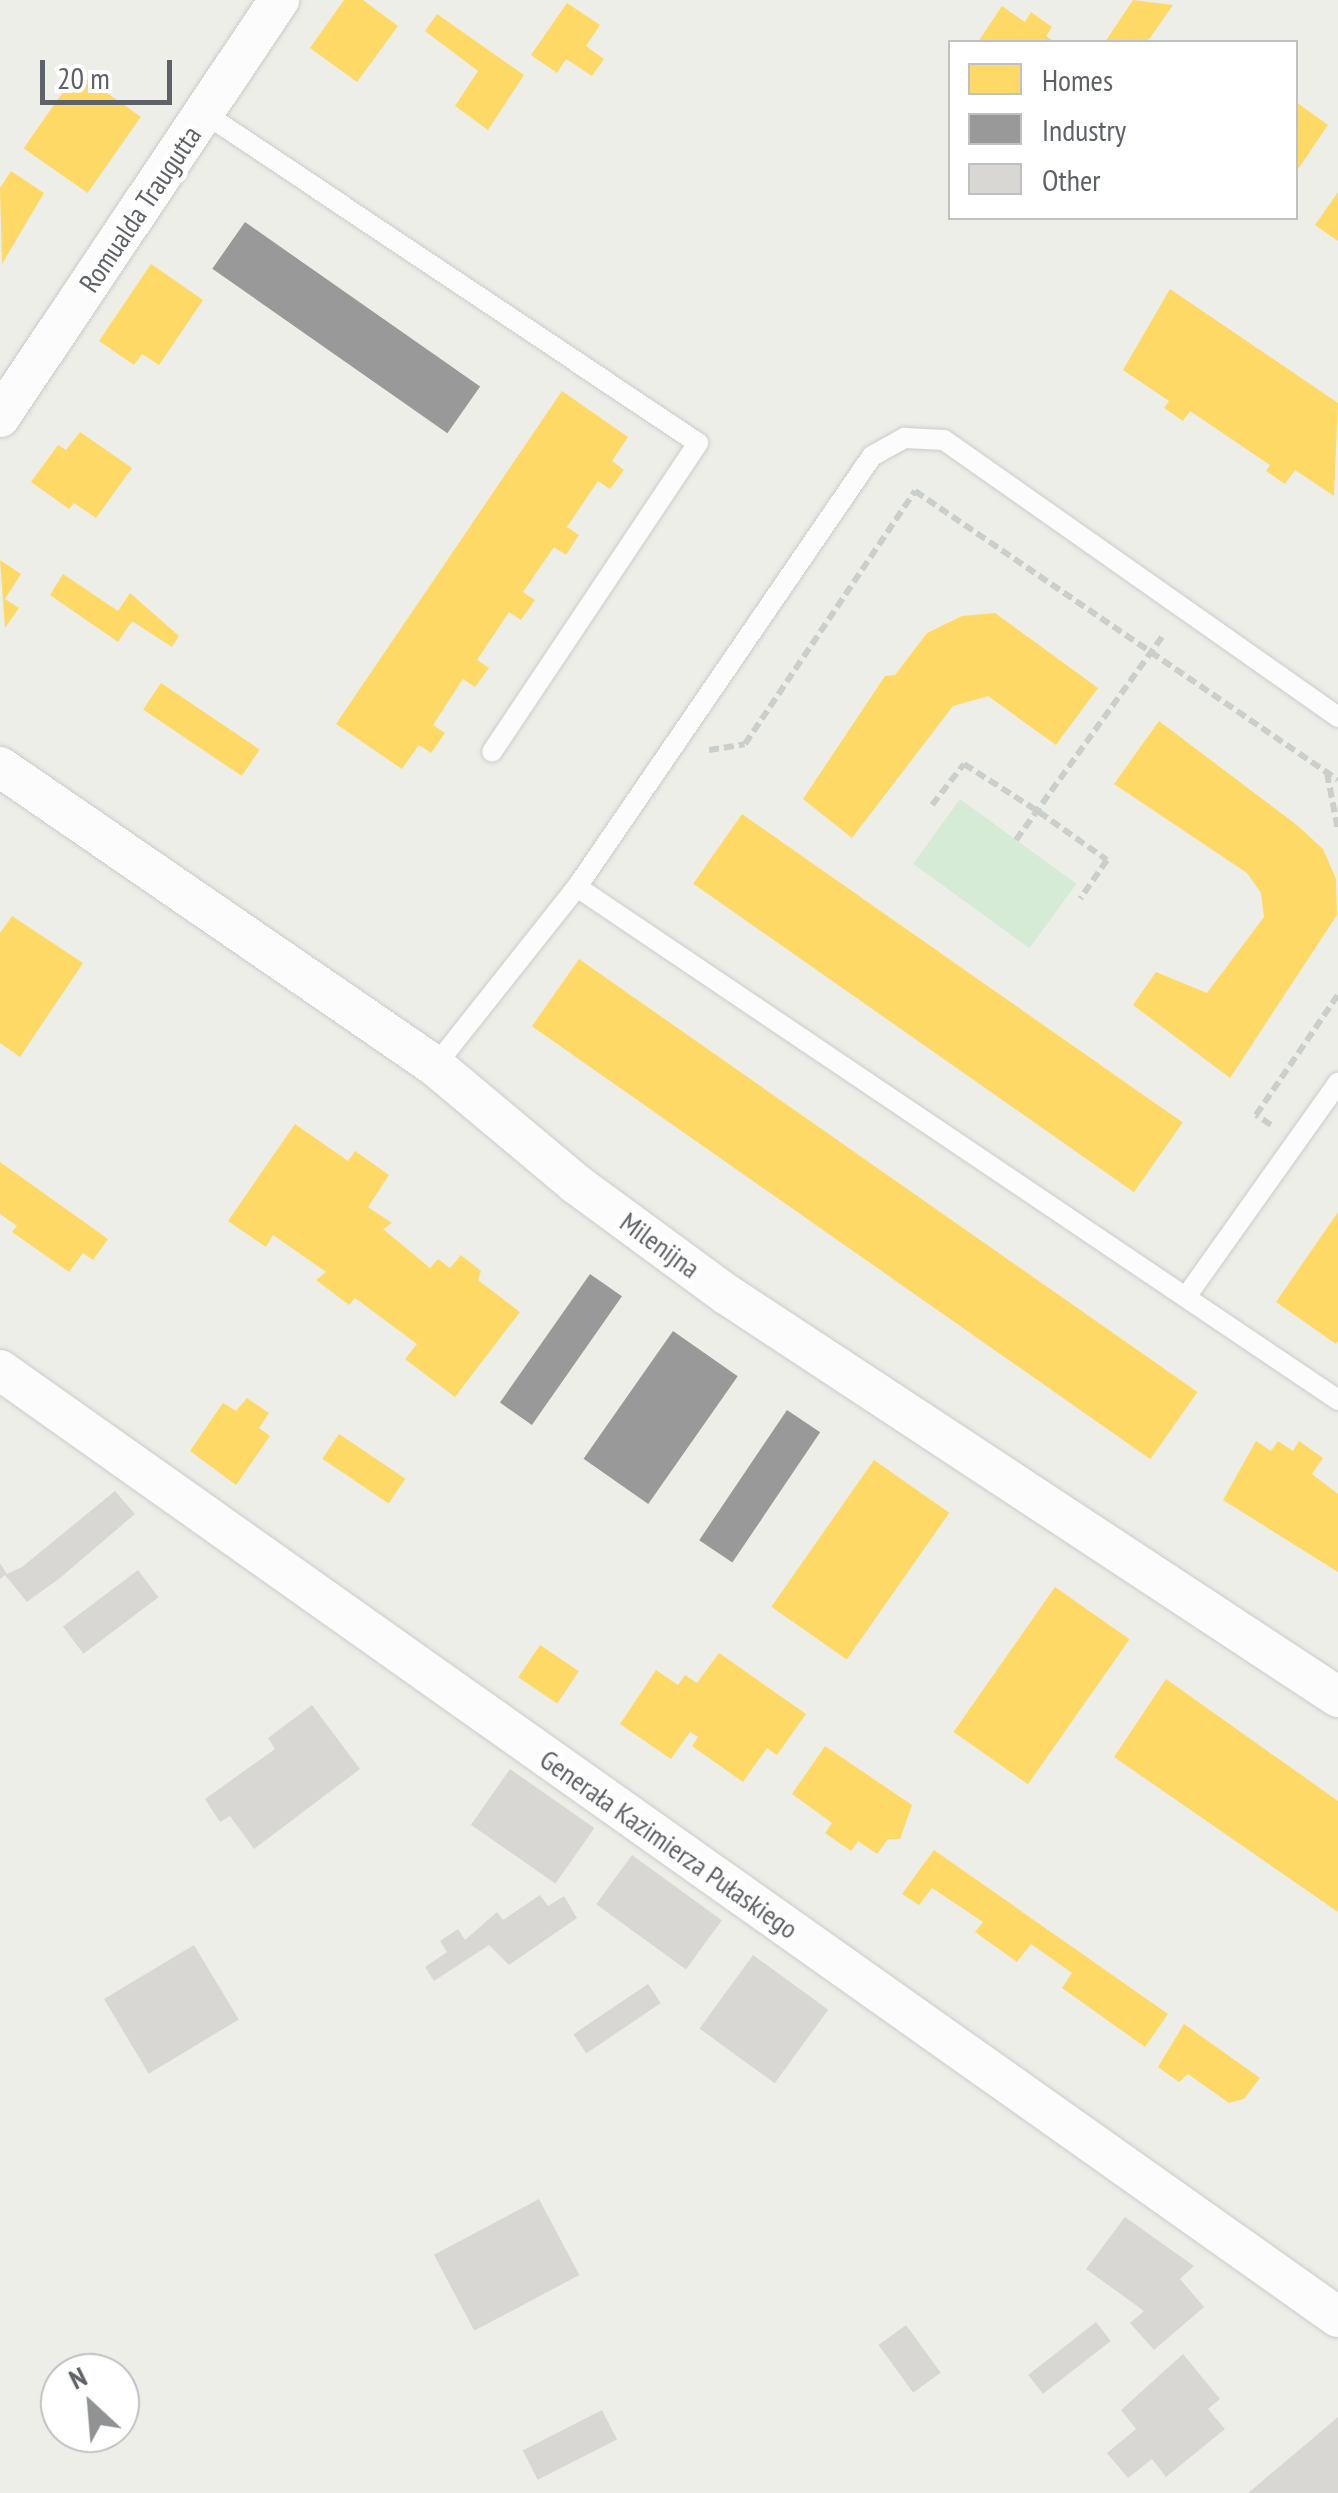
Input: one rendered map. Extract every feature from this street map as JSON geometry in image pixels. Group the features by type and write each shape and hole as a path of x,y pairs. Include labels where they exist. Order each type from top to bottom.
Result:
{"street":[{"name":"Romualda Traugutta","path":"0,417 279,0"},
{"name":"Milenijna","path":"0,767 435,1066 576,1184 726,1294 1338,1697"},
{"name":"Generała Kazimierza Pułaskiego","path":"0,1370 1338,2317"}],"lane":[{"path":"204,113 698,443 492,752"},
{"path":"435,1066 577,887 872,456 906,438 944,440 1187,605 1338,717"},
{"path":"577,887 1188,1294 1338,1400"},
{"path":"1188,1294 1338,1083"}],"path":[{"path":"702,751 745,744 915,491 1338,780"},
{"path":"1016,840 1187,605"},
{"path":"932,805 964,764 1107,860 1080,899"},
{"path":"1327,772 1338,830"},
{"path":"1282,1132 1256,1115 1338,994"}],"green space":[{"path":"960,799 1076,884 1029,948 913,864"}],"building: Homes":[{"path":"344,0 363,0 398,26 357,82 310,48"},
{"path":"1133,0 1173,5 1148,40 1106,40"},
{"path":"567,3 600,25 586,46 604,59 592,76 566,59 557,73 531,55"},
{"path":"1002,6 1025,22 1031,12 1052,27 1046,36 1052,40 979,40"},
{"path":"437,14 524,75 488,130 455,106 478,71 425,31"},
{"path":"77,72 141,117 88,193 24,148"},
{"path":"1298,103 1328,125 1298,169"},
{"path":"11,171 44,193 2,264 0,188"},
{"path":"1338,192 1338,241 1315,225"},
{"path":"151,264 203,300 159,365 142,354 134,365 99,341"},
{"path":"1170,289 1338,403 1334,496 1295,470 1285,484 1266,471 1270,465 1190,411 1183,421 1164,408 1169,401 1123,370"},
{"path":"562,391 628,437 612,461 624,470 610,489 598,481 567,527 579,535 566,555 554,547 523,592 535,600 521,620 509,612 477,660 489,668 475,687 463,679 433,725 445,733 431,753 419,745 402,769 336,724"},
{"path":"80,432 132,468 96,518 74,503 69,509 31,482 58,445 66,450"},
{"path":"0,560 21,574 5,599 19,608 5,628"},
{"path":"63,574 118,611 130,593 179,636 172,647 132,621 118,642 50,595"},
{"path":"995,613 1098,688 1056,745 988,696 953,706 852,838 803,799 885,676 895,675 927,633 962,616"},
{"path":"161,683 260,750 242,776 143,710"},
{"path":"1159,721 1298,826 1323,849 1336,879 1337,915 1230,1078 1133,1005 1156,972 1207,993 1264,917 1261,893 1247,873 1114,784"},
{"path":"742,814 1183,1123 1134,1192 693,884"},
{"path":"12,916 83,963 20,1057 0,1043 0,933"},
{"path":"579,959 1197,1392 1150,1459 532,1026"},
{"path":"295,1124 348,1161 355,1151 389,1175 368,1207 392,1223 383,1229 430,1268 438,1259 450,1268 461,1255 481,1271 478,1280 520,1312 455,1397 405,1359 417,1344 355,1298 349,1305 316,1280 326,1272 273,1235 266,1247 228,1221"},
{"path":"0,1162 108,1239 93,1260 83,1253 69,1272 12,1232 17,1226 0,1214"},
{"path":"1338,1212 1338,1341 1336,1344 1276,1302"},
{"path":"247,1398 269,1413 259,1428 270,1436 236,1485 190,1451 223,1403 236,1411"},
{"path":"339,1434 405,1479 389,1504 322,1459"},
{"path":"1256,1441 1271,1451 1278,1441 1293,1451 1299,1441 1323,1458 1312,1474 1338,1494 1338,1572 1223,1500"},
{"path":"874,1460 949,1513 847,1659 771,1607"},
{"path":"1055,1587 1130,1639 1028,1784 953,1732"},
{"path":"540,1645 579,1671 557,1704 518,1677"},
{"path":"719,1653 806,1714 777,1755 767,1748 743,1782 692,1746 698,1737 690,1732 671,1759 620,1724 656,1670 678,1685 685,1675 697,1683"},
{"path":"1166,1679 1338,1801 1338,1912 1114,1757"},
{"path":"825,1746 912,1805 900,1839 888,1839 877,1854 858,1841 851,1851 825,1833 832,1823 792,1794"},
{"path":"934,1850 1168,2014 1145,2047 1062,1988 1072,1973 1031,1944 1017,1962 975,1932 983,1922 932,1888 919,1905 902,1894"},
{"path":"1184,2024 1260,2078 1244,2099 1229,2103 1188,2074 1179,2082 1158,2067"}],"building: Industry":[{"path":"245,222 480,387 447,433 212,269"},
{"path":"590,1274 622,1296 532,1425 500,1403"},
{"path":"673,1331 738,1376 648,1504 584,1459"},
{"path":"787,1410 820,1432 732,1563 699,1540"}],"building: Other":[{"path":"115,1491 135,1514 60,1578 27,1602 5,1575 0,1579 0,1563 7,1574 22,1567"},
{"path":"138,1570 158,1597 83,1654 63,1627"},
{"path":"312,1705 360,1769 254,1849 230,1816 220,1822 205,1799 275,1749 268,1738"},
{"path":"510,1769 594,1828 555,1884 471,1825"},
{"path":"632,1855 722,1920 686,1970 596,1904"},
{"path":"540,1895 548,1906 564,1896 577,1918 509,1965 489,1945 434,1981 425,1967 447,1952 440,1941 458,1929 465,1940 497,1912 503,1920"},
{"path":"194,1945 239,2020 149,2074 104,1999"},
{"path":"753,1955 828,2010 775,2083 700,2029"},
{"path":"648,1984 661,2003 586,2053 573,2034"},
{"path":"539,2199 579,2275 474,2331 434,2255"},
{"path":"1125,2217 1194,2266 1180,2279 1204,2307 1154,2350 1130,2323 1144,2311 1086,2269"},
{"path":"1096,2322 1111,2341 1043,2394 1028,2375"},
{"path":"906,2325 941,2373 913,2393 878,2345"},
{"path":"1183,2354 1220,2399 1208,2409 1225,2429 1166,2477 1152,2459 1128,2478 1107,2453 1136,2429 1121,2410"},
{"path":"602,2410 617,2439 538,2480 523,2450"},
{"path":"1338,2417 1338,2493 1248,2493"}]}
